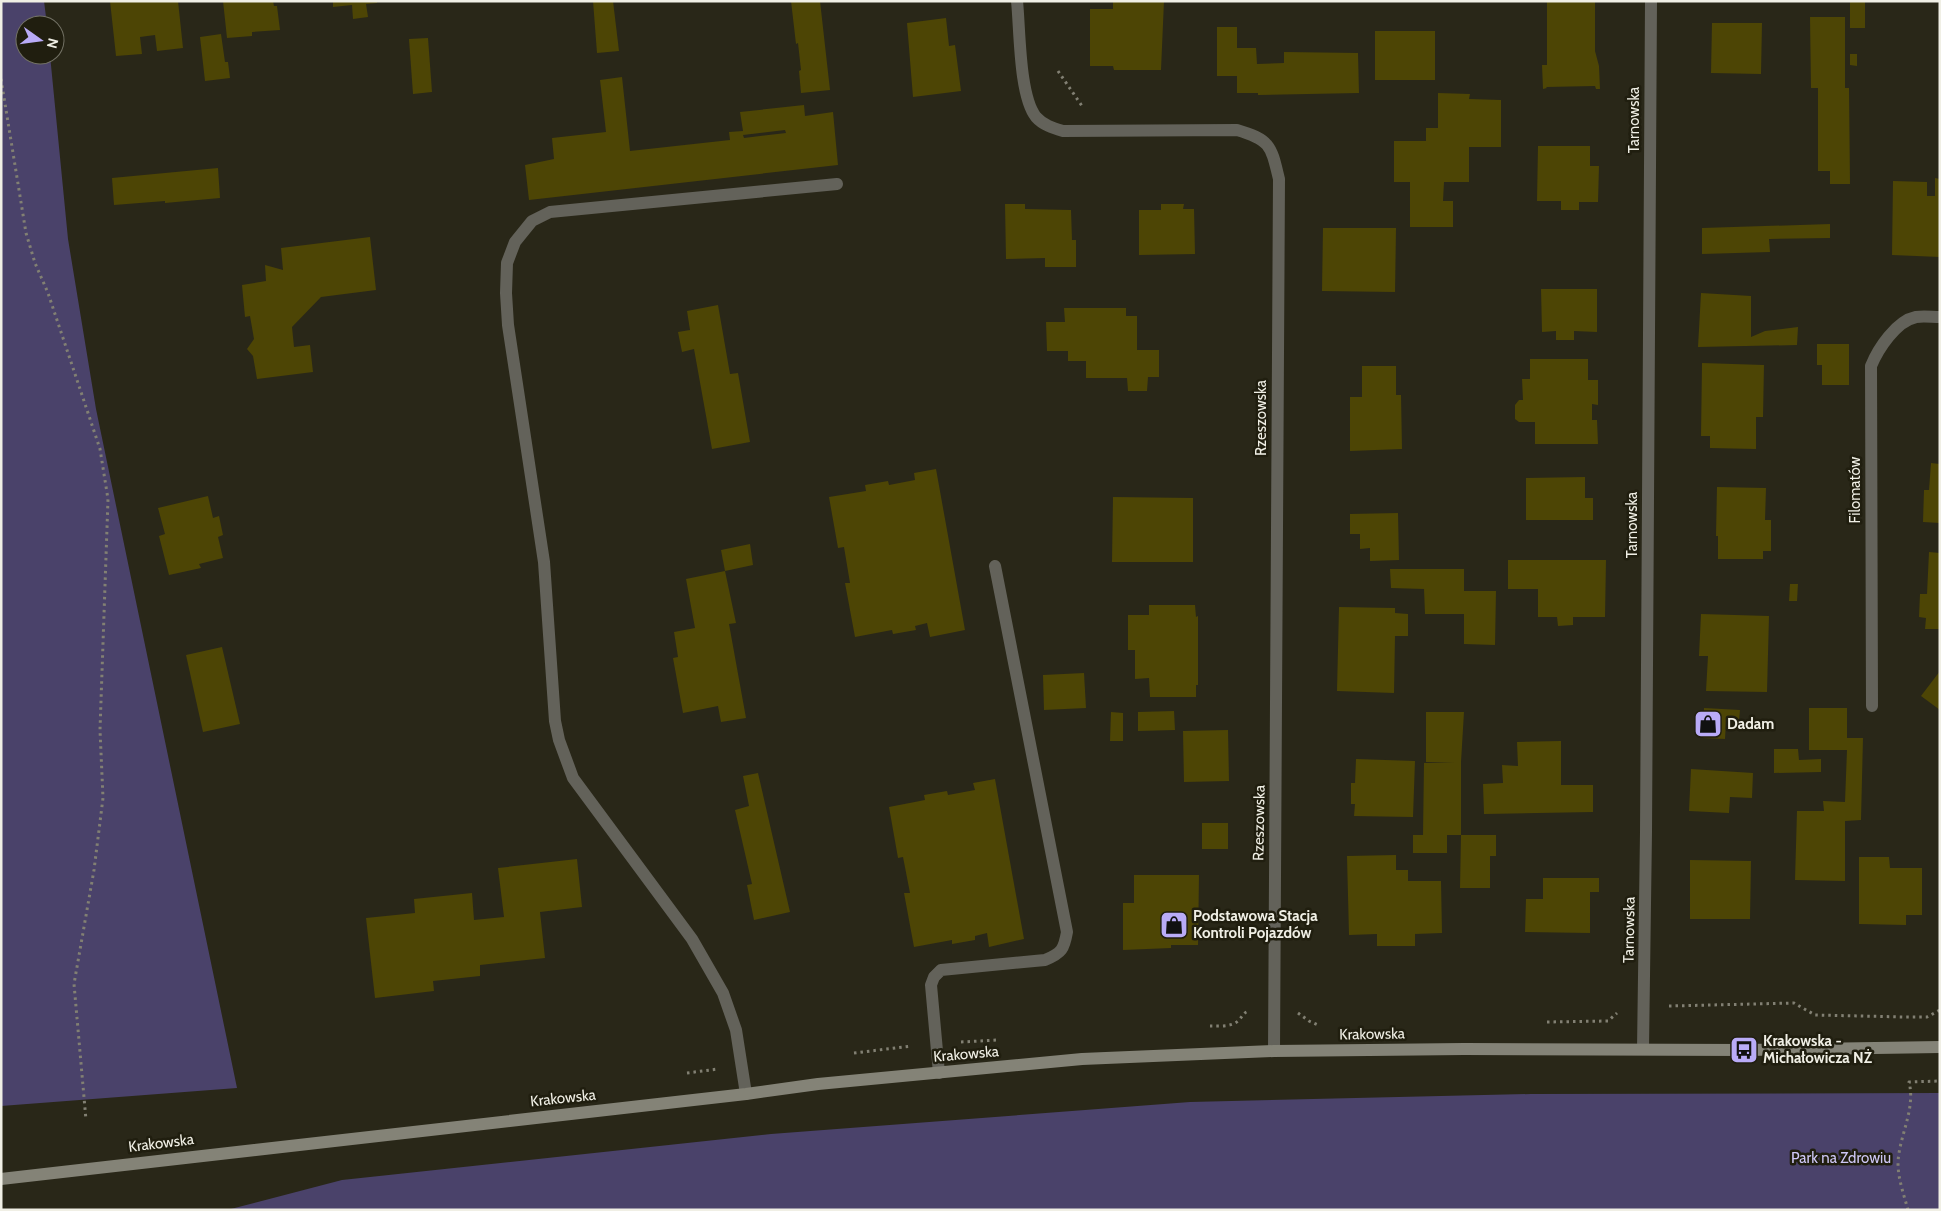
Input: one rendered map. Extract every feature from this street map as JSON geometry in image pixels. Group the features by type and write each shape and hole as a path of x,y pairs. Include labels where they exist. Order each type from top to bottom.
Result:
{"main road":[{"name":"Krakowska","path":"1,1179 746,1094 818,1084 1082,1059 1274,1051 1744,1050 1940,1047"}],"street":[{"name":"Rzeszowska","path":"1017,1 1027,100 1036,117 1049,127 1063,131 1237,130 1259,137 1273,152 1279,179 1274,1051"},
{"name":"Tarnowska","path":"1643,1050 1651,1"},
{"path":"746,1094 736,1030 723,993 692,939 573,778 559,740 555,721 544,562 508,325 507,263 515,242 532,221 550,212 837,184"},
{"name":"Filomatów","path":"1872,706 1871,366 1878,349 1900,325 1914,317 1940,318"},
{"path":"939,1073 931,985 934,977 941,970 1045,960 1058,955 1065,945 1067,932 995,566"}],"path":[{"path":"1058,71 1098,131"},
{"path":"1,79 26,233 100,449 108,499 100,730 103,798 94,870 74,984 86,1120"},
{"path":"1664,1006 1794,1003 1815,1015 1927,1017 1940,1010"},
{"path":"1538,1022 1608,1021 1620,1009"},
{"path":"1293,1010 1309,1021 1320,1025"},
{"path":"1908,1210 1899,1178 1898,1162 1912,1100 1909,1082 1940,1081"}],"green space":[{"path":"1,1 44,1 46,15 15,15 15,65 51,65 68,239 96,409 237,1088 1,1106"},
{"name":"Park na Zdrowiu","path":"1940,1093 1940,1210 227,1210 342,1180 771,1134 1190,1102 1531,1094"}],"building":[{"path":"110,1 178,1 183,48 157,51 155,35 140,37 142,54 116,56"},
{"path":"223,1 273,1 274,6 277,6 280,30 252,32 252,36 227,38"},
{"path":"333,1 377,1 377,3 366,4 368,17 353,19 352,5 333,7"},
{"path":"593,1 613,1 619,51 597,53"},
{"path":"791,1 820,1 830,90 801,93 799,71 801,70"},
{"path":"1113,1 1164,1 1161,70 1114,70 1113,66 1090,66 1090,9 1113,9"},
{"path":"1547,1 1595,1 1595,51 1599,66 1600,89 1596,89 1595,86 1546,87 1543,89 1542,65 1547,65"},
{"path":"1850,1 1865,1 1865,28 1850,28"},
{"path":"1810,17 1845,17 1845,88 1849,88 1850,184 1830,184 1830,171 1818,171 1818,88 1811,88"},
{"path":"946,18 949,46 955,45 961,91 913,97 907,23"},
{"path":"1712,23 1762,23 1761,74 1711,73"},
{"path":"1217,27 1237,27 1237,48 1256,48 1257,64 1284,63 1284,52 1358,53 1359,93 1258,95 1258,93 1237,93 1237,76 1217,76"},
{"path":"1375,31 1435,31 1435,80 1375,80"},
{"path":"221,34 225,62 228,62 230,78 205,81 200,37"},
{"path":"428,38 432,92 413,94 409,39"},
{"path":"1850,54 1857,54 1857,66 1850,65"},
{"path":"622,77 630,151 730,140 729,132 743,131 740,112 804,105 805,116 833,112 838,165 529,200 525,165 554,159 552,138 606,132 600,80","holes":["785,130 786,133 744,138 743,135"]},
{"path":"1438,93 1470,94 1469,99 1501,100 1501,147 1469,147 1469,182 1444,182 1443,201 1453,201 1453,227 1410,227 1410,182 1394,182 1394,141 1426,141 1426,128 1438,128"},
{"path":"1538,146 1590,146 1590,166 1599,166 1598,202 1579,202 1579,210 1561,210 1561,201 1537,201"},
{"path":"218,168 220,198 114,205 112,178"},
{"path":"1935,178 1940,179 1940,257 1892,255 1893,181 1927,182 1927,196 1935,196"},
{"path":"1005,204 1025,204 1025,209 1071,210 1072,240 1076,240 1076,267 1045,267 1045,258 1006,259"},
{"path":"1161,204 1184,204 1183,209 1194,209 1195,254 1139,255 1139,210 1161,210"},
{"path":"1830,224 1830,238 1769,239 1770,252 1702,254 1702,228"},
{"path":"1323,228 1396,228 1395,292 1322,291"},
{"path":"370,237 376,290 321,297 292,327 294,347 310,345 313,372 257,379 253,356 247,349 254,339 250,316 245,317 242,285 266,281 265,265 283,270 281,248"},
{"path":"1541,289 1597,289 1597,332 1574,331 1574,340 1556,340 1556,331 1542,332"},
{"path":"1701,293 1751,296 1751,337 1765,331 1798,327 1797,345 1698,347"},
{"path":"718,305 730,374 738,373 750,442 712,449 694,349 682,352 678,332 690,330 687,311"},
{"path":"1064,308 1126,308 1126,316 1137,316 1137,350 1159,350 1159,377 1148,377 1147,391 1128,391 1127,378 1086,378 1086,361 1068,361 1068,351 1047,351 1046,322 1065,322"},
{"path":"1817,344 1849,344 1849,385 1822,385 1822,365 1817,365"},
{"path":"1530,359 1588,359 1588,380 1598,380 1598,405 1592,404 1592,420 1597,420 1598,444 1535,444 1535,422 1519,422 1515,419 1515,405 1519,400 1523,400 1522,379 1530,379"},
{"path":"1702,363 1764,365 1763,417 1756,417 1756,449 1710,448 1710,436 1701,436"},
{"path":"1362,366 1396,366 1396,395 1401,395 1402,449 1350,451 1350,397 1362,397"},
{"path":"1931,463 1940,464 1940,523 1923,522 1924,490 1929,490"},
{"path":"936,469 965,630 930,637 927,623 915,626 916,630 893,634 892,630 855,637 845,583 850,583 844,547 838,548 829,497 866,491 865,485 888,481 889,485 915,480 914,473"},
{"path":"1585,477 1585,498 1593,498 1593,520 1526,520 1526,478"},
{"path":"1717,487 1766,488 1765,520 1771,520 1771,551 1763,551 1763,559 1718,559 1718,536 1716,536"},
{"path":"208,496 213,518 219,516 223,535 218,537 223,558 199,564 201,568 169,575 159,536 165,534 158,508"},
{"path":"1113,497 1193,498 1193,562 1112,562"},
{"path":"1398,513 1399,560 1370,561 1370,548 1360,549 1360,534 1350,534 1350,514"},
{"path":"750,544 753,565 725,571 721,550"},
{"path":"1929,552 1940,553 1940,629 1925,629 1926,618 1919,617 1920,594 1927,594"},
{"path":"1508,560 1606,560 1605,617 1573,617 1573,625 1558,626 1557,617 1538,617 1538,589 1508,589"},
{"path":"1390,569 1464,569 1464,591 1496,591 1495,645 1464,644 1464,614 1425,614 1424,589 1391,588"},
{"path":"725,571 736,623 729,624 746,718 721,722 718,706 683,713 673,658 678,657 674,632 695,628 686,579"},
{"path":"1790,584 1798,584 1797,601 1789,601"},
{"path":"1149,605 1195,605 1196,617 1198,616 1198,685 1196,685 1196,697 1150,697 1149,678 1135,679 1135,650 1128,650 1128,615 1149,615"},
{"path":"1339,607 1395,608 1395,613 1408,614 1408,636 1395,636 1394,693 1337,691"},
{"path":"1701,614 1769,616 1767,692 1706,691 1708,656 1699,656"},
{"path":"222,647 240,724 203,732 186,655"},
{"path":"1940,671 1940,710 1921,696"},
{"path":"1084,673 1086,708 1044,710 1043,675"},
{"path":"1704,708 1740,710 1739,722 1726,722 1725,739 1703,738"},
{"path":"1809,708 1847,708 1847,738 1863,738 1861,820 1845,821 1845,881 1795,880 1797,811 1824,811 1823,801 1845,802 1847,750 1809,750"},
{"path":"1174,711 1175,730 1138,731 1138,712"},
{"path":"1111,712 1123,713 1123,741 1110,741"},
{"path":"1426,712 1464,712 1461,762 1461,835 1447,835 1447,853 1413,853 1413,835 1423,835 1424,763 1454,763 1426,762"},
{"path":"1228,730 1229,781 1184,782 1183,731"},
{"path":"1561,741 1561,785 1593,785 1593,812 1484,814 1483,784 1503,783 1502,765 1518,766 1517,742"},
{"path":"1774,749 1798,749 1799,760 1821,759 1821,772 1774,773"},
{"path":"1356,759 1415,761 1413,817 1354,816 1355,804 1351,804 1351,783 1355,783"},
{"path":"1691,769 1753,773 1752,798 1730,797 1729,813 1689,811"},
{"path":"758,773 790,912 754,920 747,885 752,884 735,810 749,806 743,776"},
{"path":"995,779 1024,939 989,947 987,933 975,936 975,940 952,944 952,940 914,947 904,893 910,893 903,857 898,858 889,807 925,800 924,795 947,791 948,795 975,790 973,783"},
{"path":"1202,823 1228,823 1228,849 1202,849"},
{"path":"1461,835 1496,835 1496,856 1490,856 1490,888 1460,888"},
{"path":"1396,855 1396,870 1408,870 1408,881 1441,881 1442,933 1415,934 1415,946 1377,946 1377,934 1349,935 1347,856"},
{"path":"1859,857 1889,857 1890,868 1922,868 1922,915 1906,915 1906,925 1859,924"},
{"path":"577,859 582,907 540,912 545,958 480,965 480,976 433,981 434,991 375,998 366,918 415,913 414,899 472,893 474,920 504,917 498,868"},
{"path":"1690,860 1751,861 1750,919 1690,919"},
{"path":"1134,875 1199,875 1198,945 1171,945 1171,948 1123,950 1123,903 1134,903"},
{"path":"1543,878 1599,878 1599,892 1590,892 1590,933 1525,932 1526,899 1543,899"}],"place":[{"name":"Dadam","path":"1708,724"},
{"name":"Podstawowa Stacja Kontroli Pojazdów","path":"1174,925"},
{"name":"Krakowska - Michałowicza NŻ","path":"1744,1050"}]}
